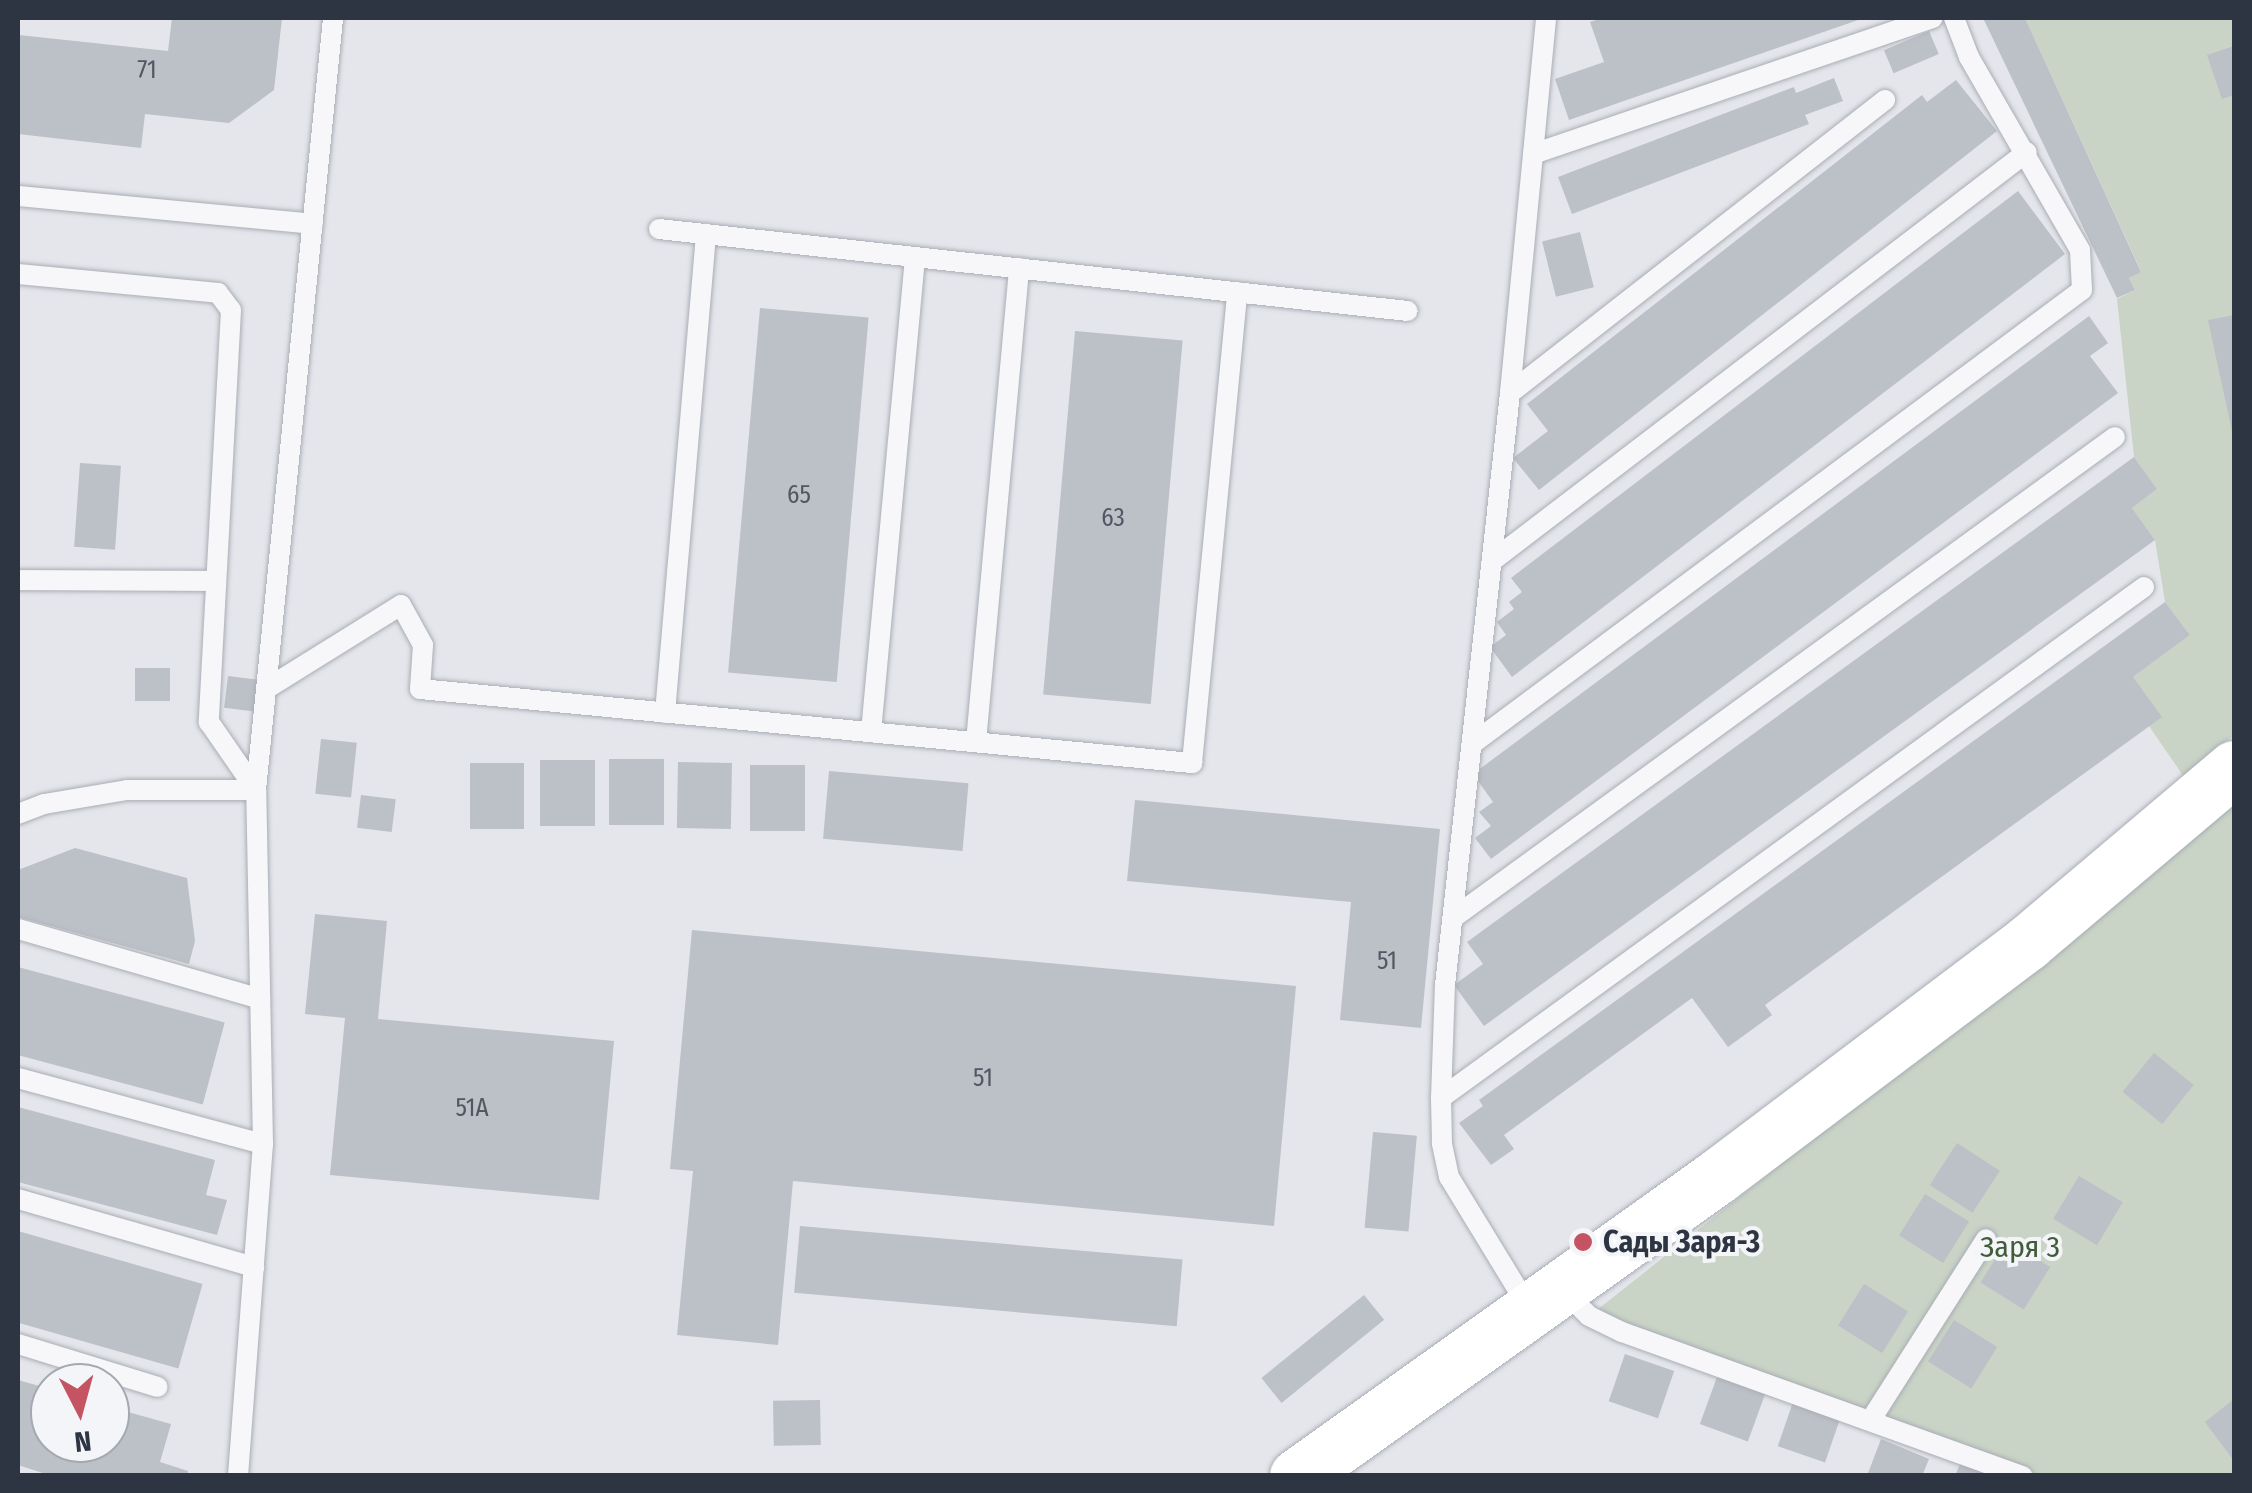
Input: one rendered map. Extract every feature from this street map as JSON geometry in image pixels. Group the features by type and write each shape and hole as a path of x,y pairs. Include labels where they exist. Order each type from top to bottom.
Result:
{"street":[{"path":"1297,1476 1718,1176 2027,943 2234,768"}],"lane":[{"path":"238,1476 263,1144 256,790 333,18"},
{"path":"1546,18 1510,394 1452,918 1441,1098 1442,1143 1449,1177 1545,1299 1622,1332 1872,1418 2023,1476"},
{"path":"1534,154 1932,18"},
{"path":"1472,744 2082,290 2080,250 1969,57 1954,18"},
{"path":"1510,394 1885,100"},
{"path":"1492,561 2027,152"},
{"path":"18,196 312,224"},
{"path":"658,229 1408,311"},
{"path":"664,712 706,234"},
{"path":"870,732 915,257"},
{"path":"976,742 1019,268"},
{"path":"18,274 218,293 232,310 209,722 256,790"},
{"path":"266,689 401,605 423,645 420,689 1192,762 1237,292"},
{"path":"1452,918 2115,437"},
{"path":"18,580 216,581"},
{"path":"1441,1098 2144,588"},
{"path":"18,814 44,804 127,790 256,790"},
{"path":"18,929 260,999"},
{"path":"18,1078 263,1144"},
{"path":"18,1199 254,1267"},
{"path":"1872,1418 1986,1238"},
{"path":"18,1344 158,1387"}],"green space":[{"path":"2025,18 2234,18 2234,735 2184,777 2149,726 2133,677 2190,635 2165,602 2155,540 2132,508 2157,489 2134,457 2117,299 2135,290 2129,278 2141,271"},
{"name":"Заря 3","path":"2234,784 2234,1475 2014,1475 1587,1318 1903,1067"}],"building":[{"path":"172,18 282,18 274,90 229,123 145,114 141,148 18,134 19,35 168,51"},
{"path":"1602,18 1864,18 1569,120 1555,79 1604,62 1590,22"},
{"path":"1983,18 2025,18 2141,272 2129,278 2135,290 2117,298"},
{"path":"1929,31 1939,54 1894,73 1884,50"},
{"path":"2234,46 2234,95 2222,99 2207,55"},
{"path":"1834,78 1843,101 1805,115 1809,124 1572,214 1558,177 1794,87 1796,93"},
{"path":"1956,80 1997,131 1539,490 1513,458 1548,431 1527,404 1922,95 1927,102"},
{"path":"2018,191 2065,254 1512,677 1490,647 1506,635 1497,622 1514,609 1509,602 1522,592 1511,578"},
{"path":"1580,232 1594,287 1556,297 1542,241"},
{"path":"760,308 869,317 837,682 728,673"},
{"path":"2234,315 2234,436 2233,436 2208,320"},
{"path":"2089,316 2108,343 2090,356 2118,393 1491,859 1475,838 1491,826 1479,812 1493,802 1473,774"},
{"path":"1075,331 1183,340 1151,704 1043,695"},
{"path":"2134,457 2157,489 2132,508 2155,540 1484,1026 1454,985 1483,964 1467,942"},
{"path":"80,463 121,466 115,550 74,547"},
{"path":"2165,602 2190,635 2133,677 2162,717 1765,1005 1772,1015 1728,1047 1692,998 1504,1135 1514,1149 1491,1165 1459,1123 1483,1106 1479,1100"},
{"path":"135,668 170,668 170,701 135,701"},
{"path":"228,676 261,680 257,712 224,708"},
{"path":"321,739 357,743 351,797 315,794"},
{"path":"609,759 664,759 664,825 609,825"},
{"path":"540,760 595,760 595,826 540,826"},
{"path":"678,762 732,763 731,829 677,828"},
{"path":"470,763 524,763 524,829 470,829"},
{"path":"750,765 805,765 805,831 750,831"},
{"path":"829,771 968,783 963,851 823,839"},
{"path":"361,795 396,799 392,832 357,828"},
{"path":"1135,800 1440,829 1421,1028 1340,1020 1351,902 1127,881"},
{"path":"75,848 187,878 195,941 189,964 18,917 18,870"},
{"path":"315,914 387,921 378,1019 614,1041 599,1200 330,1175 345,1018 305,1014"},
{"path":"692,930 1296,986 1274,1226 793,1181 778,1345 677,1335 693,1171 670,1169"},
{"path":"18,967 225,1022 203,1104 18,1055"},
{"path":"2154,1053 2194,1085 2162,1124 2123,1092"},
{"path":"18,1107 215,1160 206,1195 227,1200 217,1235 18,1182"},
{"path":"1373,1132 1417,1136 1408,1231 1365,1228"},
{"path":"1957,1143 2000,1171 1973,1213 1930,1185"},
{"path":"2079,1176 2123,1202 2097,1245 2053,1219"},
{"path":"1925,1194 1969,1222 1943,1263 1899,1236"},
{"path":"800,1226 1183,1259 1177,1326 794,1293"},
{"path":"18,1231 203,1284 178,1369 18,1323"},
{"path":"2007,1240 2050,1267 2024,1309 1981,1282"},
{"path":"1864,1284 1908,1312 1882,1353 1838,1326"},
{"path":"1364,1295 1384,1320 1282,1403 1261,1378"},
{"path":"1954,1320 1997,1347 1971,1389 1928,1362"},
{"path":"1625,1354 1674,1371 1658,1418 1609,1401"},
{"path":"1717,1377 1765,1394 1748,1441 1700,1424"},
{"path":"18,1380 30,1383 30,1463 130,1463 130,1413 171,1424 160,1462 188,1471 187,1476 52,1476 18,1465"},
{"path":"1794,1399 1841,1415 1825,1463 1778,1446"},
{"path":"2234,1399 2234,1461 2205,1422"},
{"path":"820,1400 821,1445 774,1446 773,1401"},
{"path":"1881,1439 1929,1459 1922,1476 1867,1476"},
{"path":"1960,1464 1989,1475 1989,1476 1955,1476"}],"place":[{"name":"Сады Заря-3","path":"1583,1242"}]}
